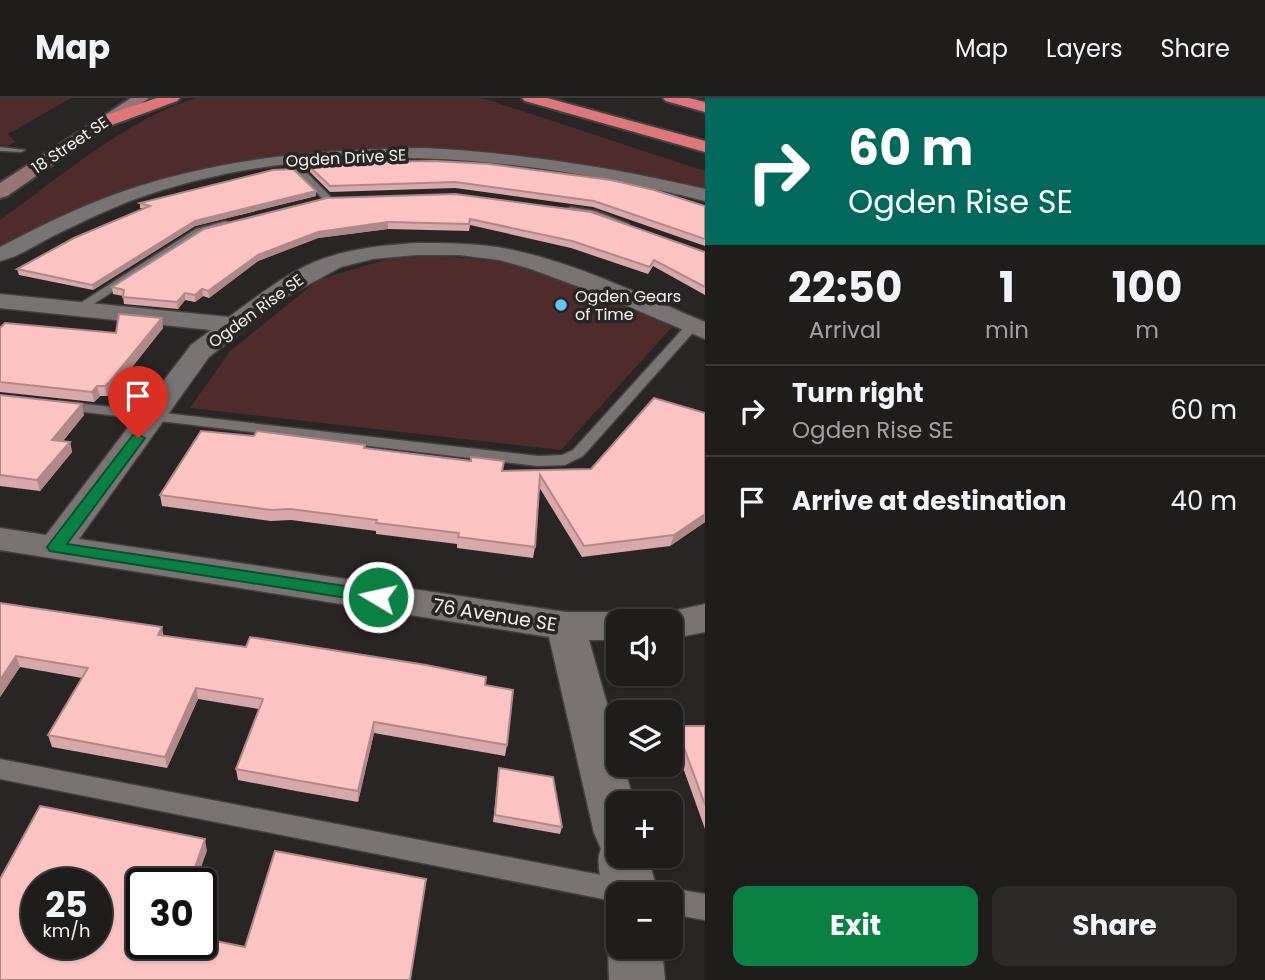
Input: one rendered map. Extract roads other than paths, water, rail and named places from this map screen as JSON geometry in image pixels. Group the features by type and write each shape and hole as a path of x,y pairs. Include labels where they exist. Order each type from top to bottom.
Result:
{"highway":[{"path":"106,121 172,98"},
{"path":"530,98 705,147"},
{"path":"576,98 705,136"},
{"path":"666,103 705,107"},
{"path":"666,103 705,121"}],"street":[{"name":"18 Street SE","path":"0,192 141,98"},
{"name":"18 Street SE","path":"0,164 26,147"},
{"name":"Ogden Drive SE","path":"0,255 78,217 148,190 220,172 290,161 394,155 495,158 610,173 705,195"},
{"name":"Ogden Rise SE","path":"55,547 155,416 200,351 276,293 334,262 394,250 439,248 499,254 536,263 699,328"},
{"path":"0,301 232,325"},
{"name":"76 Avenue SE","path":"0,539 566,626 606,626"},
{"path":"683,622 705,618"},
{"path":"566,626 607,791"},
{"path":"636,959 637,980"}],"lane":[{"path":"0,149 26,147"},
{"path":"290,161 327,198"},
{"path":"315,202 340,198"},
{"path":"565,209 593,213 630,226"},
{"path":"77,309 200,231 238,221"},
{"path":"39,402 538,461 565,460 578,453 699,328"},
{"path":"0,769 606,889"},
{"path":"683,903 705,907"}],"place":[{"name":"Ogden Gears of Time","path":"561,305"}]}
